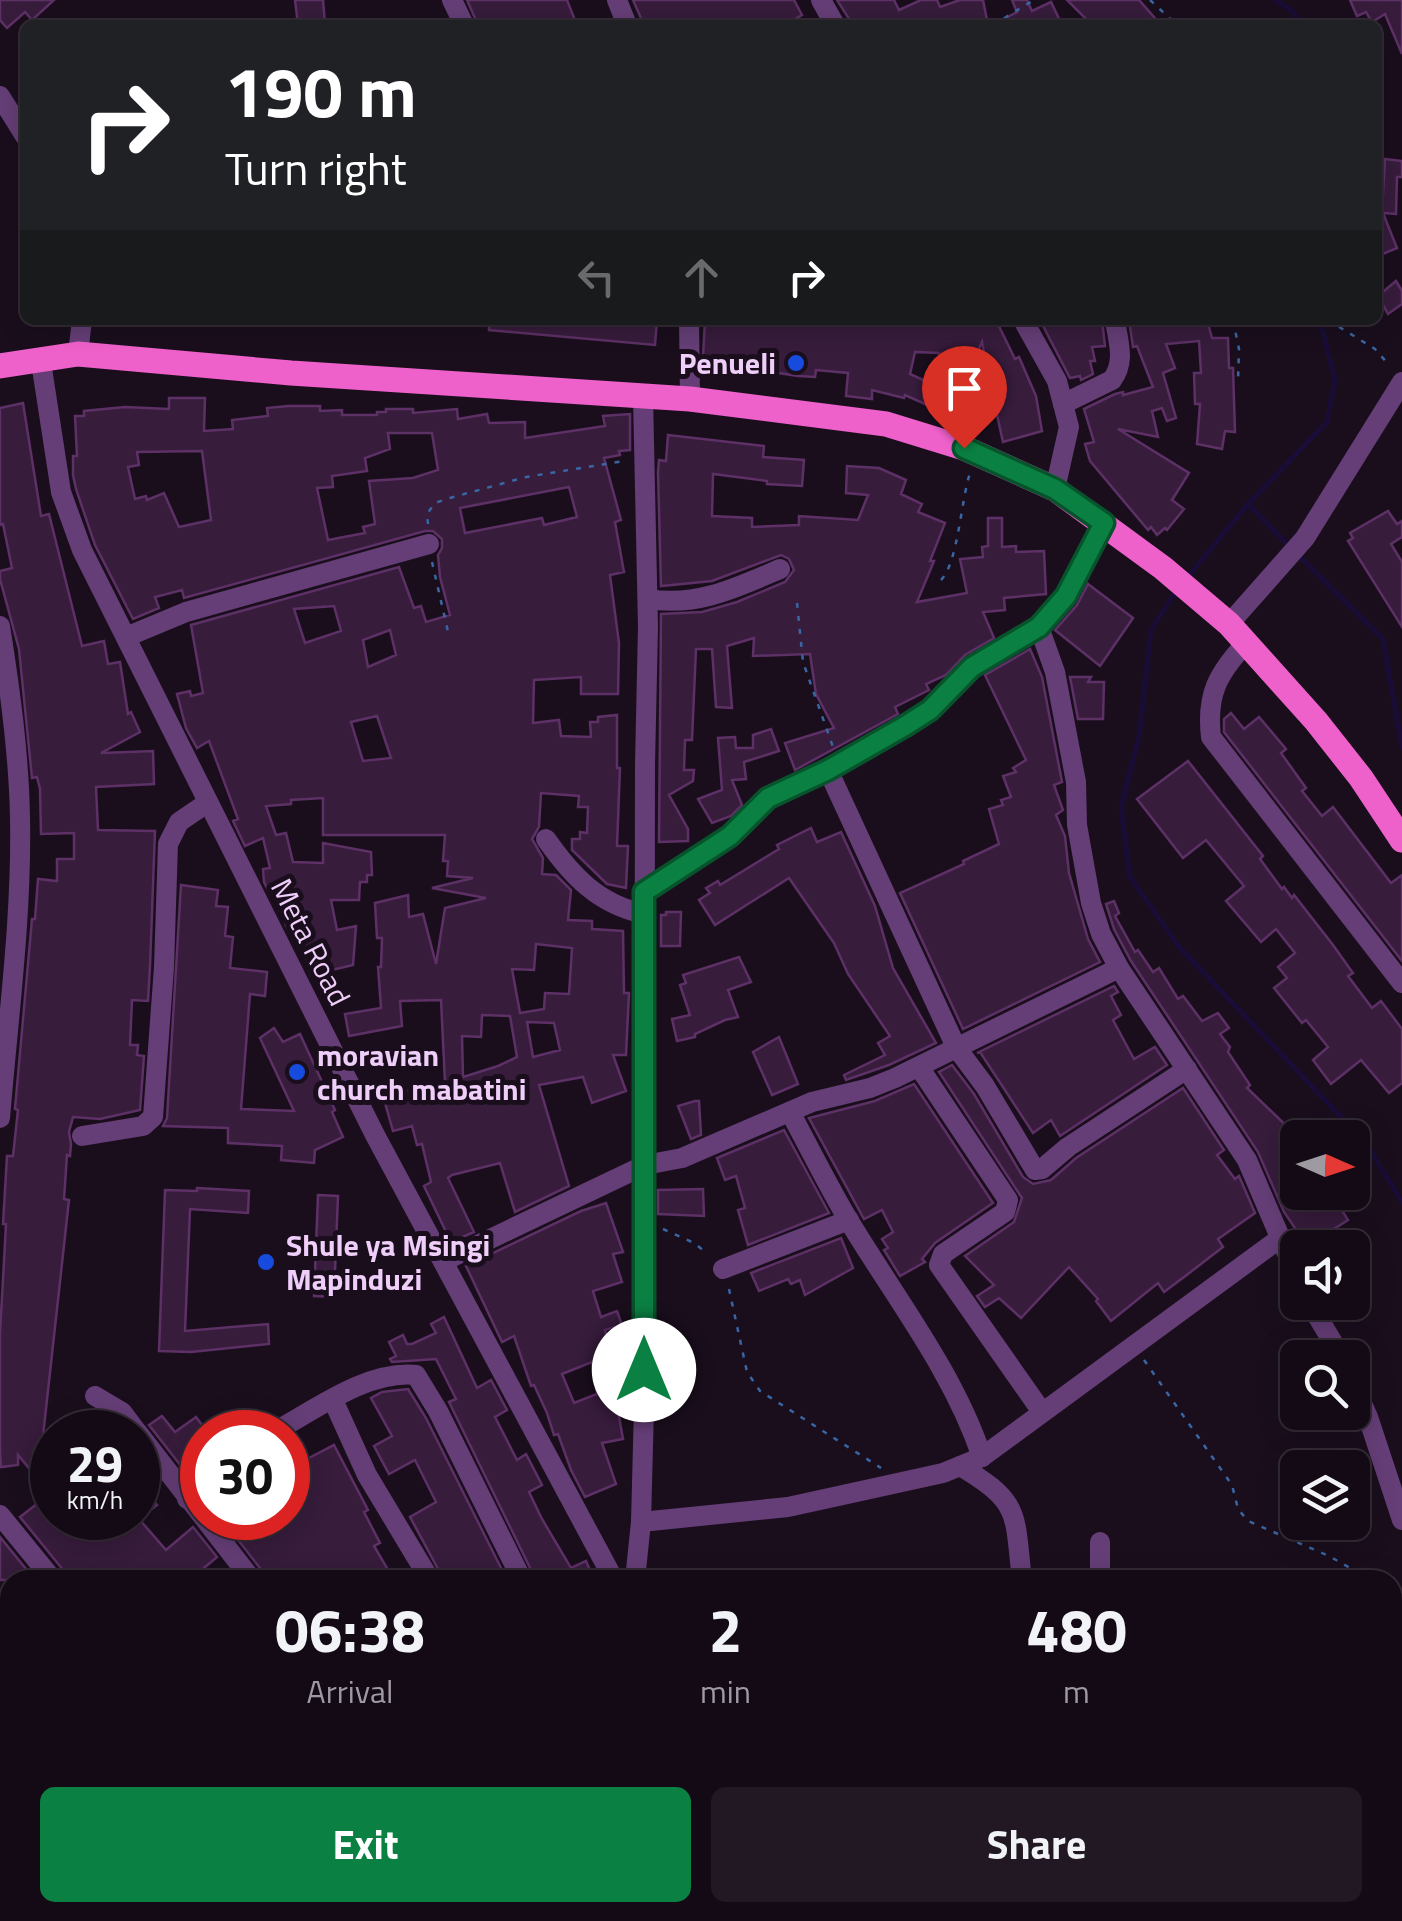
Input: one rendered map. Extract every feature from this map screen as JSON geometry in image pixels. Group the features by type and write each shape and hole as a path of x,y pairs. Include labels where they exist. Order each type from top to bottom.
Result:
{"main road":[{"path":"0,366 78,354 690,400 886,424 976,453 1055,489 1163,568 1238,633 1328,736 1402,840"}],"street":[{"path":"0,96 20,128"},
{"path":"78,354 81,325"},
{"path":"689,325 690,400"},
{"path":"1027,325 1057,381 1069,426 1055,489"},
{"path":"1063,404 1112,380 1117,373 1120,352 1116,325"},
{"name":"Meta Road","path":"40,362 61,492 70,522 375,1136 609,1570"},
{"path":"1402,382 1305,538 1238,633 1217,679 1209,714 1211,737 1402,983"},
{"path":"636,1570 641,1522 645,1165 648,599 644,396"},
{"path":"644,892 730,836 768,798 930,710 972,667 1039,627 1066,596 1104,523"},
{"path":"126,637 186,612 429,544"},
{"path":"648,599 694,602 780,570"},
{"path":"0,626 10,691 20,818 19,899 7,936 0,1118"},
{"path":"641,1522 788,1507 897,1483 982,1457 1279,1239 1246,1160 1119,968 1101,934 1076,824 1076,782 1055,672 1039,627"},
{"path":"833,766 956,1047 1038,1171 1187,1069"},
{"path":"82,1136 132,1129 153,1117 168,844 179,822 207,803"},
{"path":"546,838 578,881 604,901 644,914"},
{"path":"444,1261 645,1165 682,1158 822,1099 870,1088 919,1067 1119,968"},
{"path":"919,1067 1008,1200 1005,1212 943,1254 939,1265 1042,1412"},
{"path":"790,1112 849,1220 950,1381 982,1457"},
{"path":"723,1269 849,1220"},
{"path":"310,1413 360,1386 416,1375 517,1570"},
{"path":"95,1396 119,1410"},
{"path":"334,1400 368,1475 424,1570"},
{"path":"1370,1423 1402,1520"},
{"path":"160,1456 180,1477"},
{"path":"960,1466 1002,1495 1015,1516 1021,1570"},
{"path":"0,1514 45,1570"},
{"path":"226,1540 246,1570"},
{"path":"1100,1542 1100,1570"}],"path":[{"path":"1001,20 1034,0"},
{"path":"1150,0 1172,20"},
{"path":"1234,325 1239,350 1238,381"},
{"path":"1336,325 1375,350 1388,365"},
{"path":"941,580 952,564 961,508 976,453"},
{"path":"449,636 429,544 427,514 434,503 526,477 645,458"},
{"path":"797,603 803,662 833,766"},
{"path":"644,1223 694,1243 717,1260 723,1269 746,1372 760,1392 880,1467 897,1483"},
{"path":"1132,1349 1153,1368 1194,1427 1232,1485 1238,1509 1248,1522 1354,1570"}],"building":[{"path":"0,0 54,0 32,20 25,12 7,28 0,20"},
{"path":"295,0 323,0 325,20 297,20"},
{"path":"467,0 567,0 575,20 476,20"},
{"path":"633,0 794,0 802,15 794,20 642,20"},
{"path":"837,0 894,0 899,10 921,0 937,0 940,7 960,0 983,0 987,20 850,20"},
{"path":"1012,0 1027,0 1032,11 1051,2 1060,20 1002,20 1017,12"},
{"path":"1067,0 1139,0 1157,20 1087,20"},
{"path":"1350,0 1402,0 1402,54 1385,14 1375,20 1366,12 1357,16"},
{"path":"1385,159 1402,161 1402,177 1397,177 1396,214 1383,213 1397,248 1382,254 1382,212"},
{"path":"1396,281 1402,291 1402,304 1388,314 1382,293"},
{"path":"489,325 657,325 655,345 489,330"},
{"path":"705,325 998,325 1015,359 1019,357 1036,396 1042,431 1003,442 992,392 1006,390 995,362 986,363 982,342 957,386 962,388 956,399 971,396 985,403 976,422 965,417 963,421 905,395 904,398 872,390 872,399 846,396 848,373 816,370 815,377 798,376 713,363 714,359 703,357","holes":["915,352 939,353 945,390 910,374"]},
{"path":"1043,325 1103,325 1105,346 1092,347 1093,374 1081,380 1080,376 1070,378"},
{"path":"1130,325 1208,325 1212,338 1228,338 1229,368 1233,368 1235,432 1225,431 1222,449 1197,444 1200,404 1195,404 1194,373 1201,373 1199,341 1166,344 1175,368 1163,373 1176,418 1167,421 1162,408 1152,411 1158,437 1118,429 1189,473 1172,500 1184,509 1167,530 1157,535 1151,527 1148,530 1090,461 1085,444 1094,442 1084,409 1115,394 1153,387 1137,346 1133,347"},
{"path":"169,398 205,398 204,431 233,429 232,420 268,416 267,408 288,406 320,406 320,411 342,410 342,415 377,415 386,409 413,409 413,413 457,409 458,419 487,414 489,423 525,422 525,438 605,426 603,416 630,414 630,450 604,458 621,520 615,522 624,572 610,575 619,643 618,694 581,694 581,677 534,680 533,723 559,720 561,736 591,737 590,722 617,715 617,846 628,846 626,888 607,884 572,850 572,839 580,839 580,832 587,833 588,807 578,807 579,796 541,793 539,827 532,839 543,858 542,874 556,875 571,890 568,920 592,921 592,929 623,931 624,993 629,993 626,1055 613,1055 626,1091 592,1103 583,1077 539,1085 569,1186 515,1212 500,1163 452,1175 448,1178 474,1232 451,1242 424,1186 431,1182 422,1144 417,1145 412,1126 393,1131 383,1096 445,1083 441,1000 400,1001 402,1026 349,1036 345,1014 381,1008 378,967 382,938 377,938 375,903 408,895 409,917 423,914 436,964 445,908 486,898 432,888 473,878 447,876 448,861 443,861 445,835 323,835 323,798 266,806 276,835 286,833 293,862 323,863 323,843 371,852 372,875 367,875 367,882 360,882 359,900 331,900 337,930 356,926 353,965 311,975 297,927 288,930 264,882 263,869 270,868 263,838 245,846 233,821 238,819 209,741 197,748 186,728 177,694 203,693 191,625 399,567 414,608 421,606 426,622 450,615 440,577 438,555 442,539 433,531 425,531 184,598 182,590 155,597 159,608 133,619 95,545 76,489 75,416 84,416 84,411 125,407 169,409","holes":["388,433 432,433 438,470 413,478 369,481 375,524 363,527 365,533 328,540 317,488 333,487 332,476 367,471 365,458 390,449","202,451 211,520 179,527 164,493 147,500 146,496 135,499 128,467 139,465 137,452","569,487 577,517 544,525 542,518 465,533 460,508","334,606 341,631 305,643 294,609","390,630 396,655 368,667 363,640","377,716 391,758 363,761 351,722","536,944 572,948 569,994 545,993 544,1009 520,1013 512,969 534,970","482,1015 510,1016 517,1057 463,1077 462,1036 481,1037","527,1022 554,1023 560,1050 533,1057"]},
{"path":"23,403 41,516 49,514 82,646 104,641 108,664 120,662 128,714 131,712 140,732 101,753 153,751 154,784 96,787 98,830 155,831 148,1001 132,1000 130,1045 138,1045 137,1055 144,1056 140,1110 100,1119 73,1117 64,1199 69,1200 46,1410 30,1410 30,1469 18,1455 18,1465 1,1467 0,1334 7,1156 13,1156 38,879 57,881 57,859 74,859 74,833 41,834 40,789 37,777 32,778 19,649 0,579 0,571 12,568 3,524 0,525 0,408"},
{"path":"668,435 764,446 763,457 804,460 802,486 713,474 712,516 752,518 752,527 799,525 799,516 858,520 868,495 846,493 847,466 879,468 906,480 901,494 922,504 918,512 945,523 917,602 967,593 960,559 983,557 982,547 988,546 988,518 1002,518 1002,547 1016,546 1016,552 1044,551 1046,594 1004,598 1005,610 983,612 994,638 965,655 946,675 926,684 929,690 895,707 898,714 795,770 785,743 834,728 816,694 810,654 753,656 754,638 727,646 732,708 716,707 712,649 696,649 692,740 685,740 684,770 694,770 693,781 669,795 688,829 688,841 659,842 661,614 702,612 737,602 785,582 794,570 789,559 781,555 712,581 661,586 658,472 659,460 666,461"},
{"path":"1388,511 1397,524 1402,521 1402,537 1391,544 1402,562 1402,627 1348,541 1353,538 1350,533"},
{"path":"1088,584 1133,618 1100,666 1055,630 1077,605"},
{"path":"1030,649 1042,677 1062,782 1054,785 1063,810 1056,815 1065,836 1069,873 1088,939 1100,962 963,1029 900,893 999,844 989,809 1003,805 1001,800 1011,797 1003,776 1016,772 1013,768 1026,760 985,675"},
{"path":"1070,677 1091,677 1088,682 1104,682 1103,719 1078,719"},
{"path":"1231,713 1244,729 1259,717 1286,749 1281,753 1306,788 1302,791 1322,816 1333,807 1391,883 1402,875 1402,961 1224,732 1224,719"},
{"path":"771,729 779,751 744,762 746,779 732,780 742,805 731,816 712,823 698,799 722,790 718,738 735,737 736,748 753,748 753,735"},
{"path":"1188,761 1263,856 1260,859 1282,889 1292,898 1294,895 1333,945 1353,973 1348,976 1372,1008 1381,1001 1402,1029 1402,1083 1389,1093 1361,1060 1331,1084 1313,1060 1328,1047 1274,988 1287,978 1278,967 1295,953 1276,929 1261,942 1226,901 1244,886 1206,840 1183,858 1137,799"},
{"path":"811,828 817,842 841,832 875,906 893,968 936,1043 846,1080 844,1075 885,1055 878,1043 890,1036 789,878 715,925 699,900 710,893 706,888 718,881 720,885 779,849 777,845"},
{"path":"181,885 218,890 216,906 228,907 225,936 233,937 230,968 267,972 265,996 250,994 241,1109 294,1111 260,1038 274,1028 283,1042 300,1034 335,1110 332,1112 343,1137 315,1150 314,1163 281,1160 282,1146 228,1143 228,1128 163,1126 167,1118"},
{"path":"1114,901 1119,913 1115,916 1135,952 1138,950 1153,972 1159,968 1178,999 1183,996 1202,1021 1218,1013 1229,1028 1220,1034 1250,1085 1247,1088 1280,1120 1280,1203 1258,1152 1131,961 1106,904"},
{"path":"681,912 680,946 661,946 661,915"},
{"path":"739,957 751,982 728,990 738,1017 677,1041 672,1019 690,1015 680,985 686,983 683,975"},
{"path":"1114,986 1118,992 1111,996 1121,1015 1113,1020 1134,1059 1155,1047 1167,1065 1060,1136 1051,1120 1033,1133 980,1052 977,1053"},
{"path":"779,1037 798,1084 772,1095 753,1052"},
{"path":"952,1065 974,1094 1023,1177 1033,1184 1051,1180 1076,1158 1183,1088 1224,1150 1217,1155 1235,1179 1239,1176 1255,1213 1218,1239 1223,1247 1164,1292 1158,1283 1111,1321 1098,1299 1069,1267 1021,1318 999,1298 985,1307 977,1296 994,1285 965,1256 1014,1222 1022,1198 939,1072"},
{"path":"914,1084 993,1203 935,1243 922,1259 925,1262 900,1276 884,1250 888,1248 882,1239 893,1232 882,1210 864,1219 809,1118 875,1101"},
{"path":"699,1101 701,1135 691,1139 678,1106"},
{"path":"784,1130 829,1213 748,1245 738,1210 745,1208 736,1176 725,1180 717,1158"},
{"path":"703,1189 704,1216 658,1214 658,1190"},
{"path":"165,1190 249,1191 248,1213 190,1209 185,1331 268,1324 269,1344 191,1352 159,1351"},
{"path":"318,1195 338,1196 334,1297 314,1296"},
{"path":"606,1203 623,1252 613,1254 622,1282 593,1291 601,1317 617,1311 622,1325 605,1330 621,1399 616,1400 623,1439 602,1443 616,1484 585,1497 558,1434 554,1435 534,1385 531,1386 514,1336 502,1342 466,1266","holes":["592,1362 597,1394 574,1403 562,1374"]},
{"path":"1342,1210 1348,1220 1332,1230 1296,1230 1284,1212"},
{"path":"841,1238 853,1268 805,1295 800,1280 791,1284 788,1279 759,1291 751,1273"},
{"path":"444,1317 477,1388 491,1380 507,1410 495,1417 517,1460 526,1454 542,1485 529,1492 542,1519 571,1568 586,1561 590,1570 531,1570 449,1402 456,1399 436,1359 390,1359 396,1356 389,1342 403,1335 407,1344 412,1344 436,1333 431,1324"},
{"path":"408,1389 502,1570 439,1570 410,1517 436,1502 415,1460 389,1474 374,1446 392,1436 371,1398 382,1392"},
{"path":"160,1417 175,1432 180,1428 180,1465 160,1439"},
{"path":"334,1445 368,1510 364,1512 380,1543 374,1546 388,1570 261,1570 238,1540 310,1540 310,1458"},
{"path":"30,1509 30,1529 20,1517"},
{"path":"0,1537 27,1570 0,1570"},
{"path":"180,1538 203,1540 217,1557 206,1570 63,1570 39,1540 157,1540 166,1550"}],"waterway":[{"path":"1275,0 1294,12 1296,20"},
{"path":"1186,579 1248,504 1327,422 1335,380 1321,325"},
{"path":"1248,504 1288,545"},
{"path":"1296,553 1383,639 1402,747"},
{"path":"1176,591 1151,630 1139,737 1121,807 1130,877 1180,948 1366,1143 1402,1202"}],"place":[{"name":"Penueli","path":"796,363"},
{"name":"moravian church mabatini","path":"297,1072"},
{"name":"Shule ya Msingi Mapinduzi","path":"266,1262"}],"route":[{"path":"644,1370 644,892 730,836 768,798 828,770 905,726 930,710 972,667 1039,627 1066,596 1104,523 1055,489 964,448"}]}
